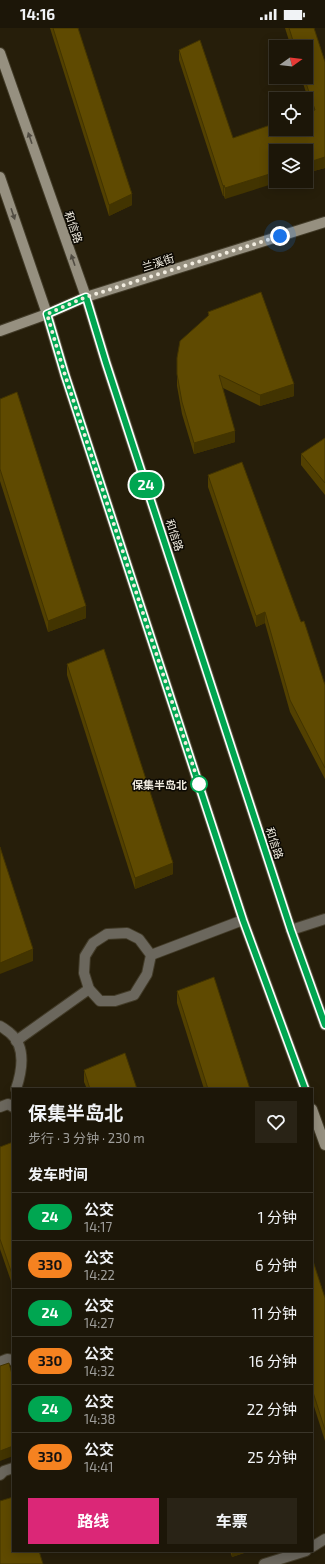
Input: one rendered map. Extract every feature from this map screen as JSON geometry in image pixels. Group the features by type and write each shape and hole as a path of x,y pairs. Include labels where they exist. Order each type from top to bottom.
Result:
{"street":[{"name":"和信路","path":"0,53 86,297 106,363 291,930 325,1025"},
{"path":"0,177 47,314 67,383 243,920 305,1088"},
{"name":"兰溪街","path":"0,331 47,314 86,297 325,222"},
{"path":"291,930 325,919"},
{"path":"151,955 243,920"},
{"path":"127,933 139,939 151,955 147,974 134,995 115,1001 100,1001 89,989 84,973 84,956 93,943 107,934 127,933"},
{"path":"16,1041 89,989"},
{"path":"0,1026 14,1036 21,1051 21,1070 16,1088"},
{"path":"313,1112 325,1145"},
{"path":"0,1362 7,1359 12,1360"},
{"path":"0,1475 4,1471 12,1468"},
{"path":"313,1546 325,1539"},
{"path":"264,1564 303,1552"}],"building":[{"path":"53,28 78,28 132,194 109,205"},
{"path":"289,28 314,28 325,62 325,157 313,161 313,144 269,144 269,174 225,188 224,185 223,186 179,50 200,40 233,138 269,125 269,136 313,136 313,111 315,110 313,104 313,92 309,92 306,84 313,84 313,40 293,40"},
{"path":"261,292 294,384 260,395 219,375 235,431 194,443 182,402 177,374 177,358 180,341 209,315 208,312"},
{"path":"17,392 86,606 48,621 0,469 0,399"},
{"path":"325,438 325,483 301,454"},
{"path":"242,462 301,622 304,621 325,685 325,768 290,700 265,612 256,616 208,475"},
{"path":"104,649 173,863 135,878 67,664"},
{"path":"0,847 33,949 0,963"},
{"path":"214,977 250,1088 208,1088 177,991"},
{"path":"125,1053 137,1088 90,1088 84,1070"},
{"path":"12,1142 12,1274 0,1239 0,1147"},
{"path":"313,1261 325,1298 325,1430 313,1392"},
{"path":"9,1363 12,1374 12,1446 0,1451 0,1366"},
{"path":"12,1497 12,1552 39,1552 43,1564 0,1564 0,1501"}],"bus line":[{"name":"24","path":"305,1088 243,920 65,375 47,314 86,297 106,363 286,915 325,1025"}],"place":[{"name":"保集半岛北","path":"199,784"}],"route":[{"path":"199,784 65,375 47,314 86,297 280,236"}]}
